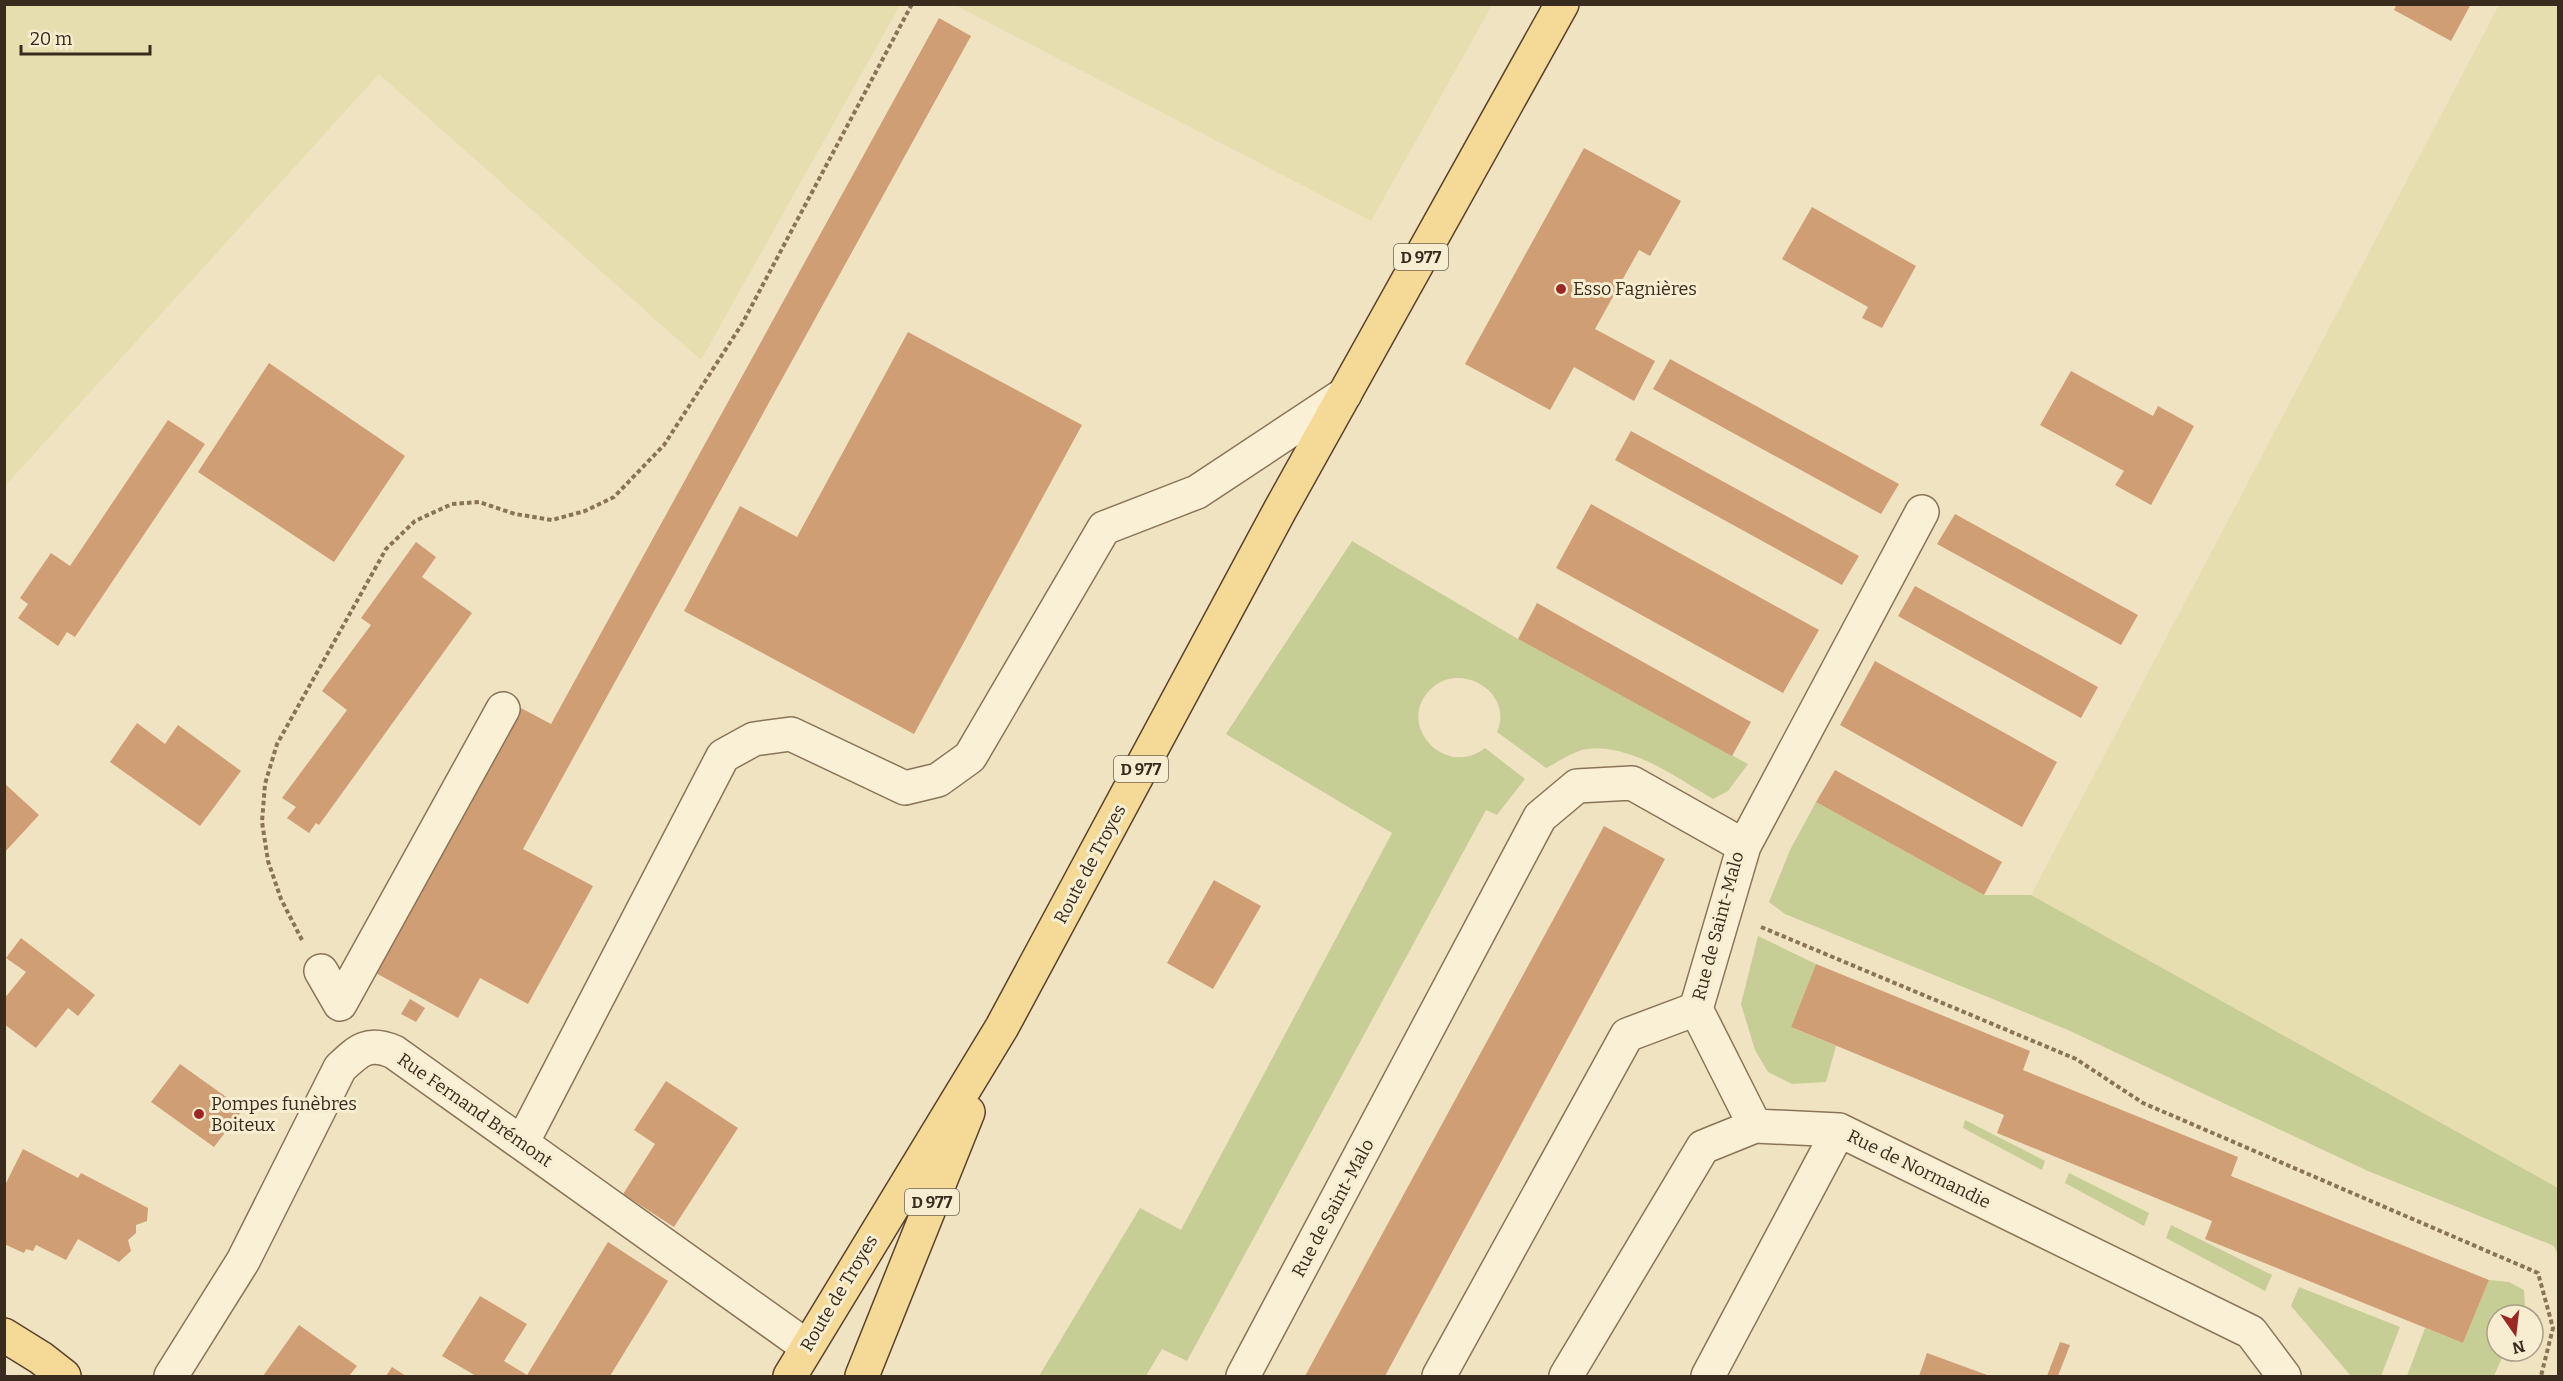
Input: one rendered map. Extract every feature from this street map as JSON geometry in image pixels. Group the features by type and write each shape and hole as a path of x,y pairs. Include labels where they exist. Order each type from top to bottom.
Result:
{"main road":[{"name":"D 977","path":"1345,394 1562,4"},
{"name":"Route de Troyes","path":"790,1377 806,1346 1002,1027 1280,510 1345,394"},
{"name":"Route de Troyes","path":"862,1377 1002,1027"},
{"path":"4,1335 41,1358 64,1377"}],"street":[{"path":"522,1143 723,756 754,739 791,734 905,788 938,780 970,757 1104,528 1197,492 1345,394"},
{"path":"1744,846 1922,512"},
{"path":"340,1004 503,709"},
{"name":"Rue de Saint-Malo","path":"1243,1377 1540,817 1577,786 1632,783 1744,846 1696,1009 1627,1035 1439,1377"},
{"path":"171,1377 243,1261 340,1068 366,1048 321,970"},
{"path":"1696,1009 1755,1126"},
{"name":"Rue Fernand Brémont","path":"366,1048 380,1046 394,1052 806,1346"},
{"name":"Rue de Normandie","path":"1566,1377 1703,1147 1755,1126 1839,1130 2251,1332 2284,1377"},
{"path":"1708,1377 1839,1130"}],"path":[{"path":"321,970 281,899 268,861 262,822 265,783 277,744 386,549 415,521 452,504 479,502 515,513 552,520 585,511 614,497 657,453 742,324 912,4"},
{"path":"1724,911 2076,1059 2143,1103 2538,1273 2553,1328 2541,1377"}],"shaded area":[{"path":"5,4 900,5 701,360 379,74 5,486"},
{"path":"955,5 1492,5 1371,221"},
{"path":"2499,5 2558,5 2558,1188 2031,895"}],"green space":[{"path":"1352,541 1518,639 1748,764 1728,791 1713,799 1654,764 1621,752 1605,749 1583,750 1546,768 1497,732 1500,717 1498,704 1491,692 1480,684 1467,679 1454,678 1440,682 1428,692 1420,706 1418,720 1422,733 1431,745 1442,753 1456,757 1470,756 1485,748 1525,779 1497,815 1486,810 1187,1361 1162,1349 1146,1376 1039,1376 1140,1208 1181,1230 1392,833 1226,734"},
{"path":"1816,802 1984,895 2031,895 2558,1188 2558,1255 2554,1246 2368,1171 2068,1030 1785,914 1769,902 1790,850"},
{"path":"1758,936 1816,964 1791,1027 1836,1046 1826,1082 1792,1084 1768,1072 1755,1050 1741,1004"},
{"path":"1965,1120 2045,1161 2042,1170 1963,1128"},
{"path":"2069,1173 2149,1213 2144,1226 2065,1183"},
{"path":"2171,1225 2272,1275 2265,1291 2166,1238"},
{"path":"2489,1280 2509,1282 2524,1290 2525,1303 2485,1303 2485,1363 2500,1363 2494,1376 2407,1376 2425,1328 2463,1343"},
{"path":"2299,1287 2400,1327 2381,1376 2351,1376 2291,1306"}],"building":[{"path":"2397,4 2471,4 2451,41 2394,10"},
{"path":"939,18 971,36 523,849 593,886 528,1004 480,978 458,1018 374,972 519,707 551,724"},
{"name":"Esso Fagnières","path":"1584,148 1681,201 1650,256 1639,250 1595,329 1655,361 1634,401 1574,367 1550,410 1465,364"},
{"path":"1812,207 1916,266 1882,328 1862,318 1868,307 1782,259"},
{"path":"908,332 1082,425 914,734 684,611 740,506 797,537"},
{"path":"1670,359 1899,484 1881,514 1653,389"},
{"path":"269,363 405,456 334,562 198,472"},
{"path":"2071,371 2153,416 2158,406 2194,426 2151,505 2115,485 2124,471 2040,425"},
{"path":"168,420 205,444 75,637 67,632 58,646 18,618 28,604 20,598 51,553 70,566"},
{"path":"1631,431 1859,556 1842,585 1615,460"},
{"path":"1591,504 1819,630 1783,693 1556,568"},
{"path":"1955,514 2138,615 2121,645 1937,544"},
{"path":"416,542 436,557 422,577 472,613 319,825 316,823 309,833 287,818 296,807 282,798 347,710 322,691 371,625 361,618"},
{"path":"1915,586 2098,687 2081,718 1898,616"},
{"path":"1537,603 1751,722 1732,756 1518,639"},
{"path":"1875,661 2057,762 2022,827 1840,725"},
{"path":"137,723 165,744 178,725 241,771 200,826 110,762"},
{"path":"1835,770 2002,862 1984,895 1816,802"},
{"path":"4,783 39,815 4,853"},
{"path":"1604,826 1665,859 1385,1376 1305,1376"},
{"path":"1214,880 1261,906 1213,989 1167,963"},
{"path":"21,938 95,995 78,1016 68,1008 36,1048 4,1024 4,999 26,972 6,958"},
{"path":"1816,964 2030,1051 2023,1070 2238,1157 2231,1176 2489,1280 2463,1343 2205,1239 2212,1221 1997,1133 2004,1115 1791,1027"},
{"path":"410,999 425,1008 416,1022 401,1014"},
{"path":"180,1064 243,1109 214,1147 151,1102"},
{"path":"666,1081 738,1128 674,1227 623,1194 655,1144 634,1130"},
{"path":"23,1149 78,1178 81,1173 148,1208 147,1221 136,1225 136,1233 128,1240 131,1251 119,1262 78,1239 66,1260 36,1245 33,1251 26,1249 24,1253 4,1244 4,1187"},
{"path":"608,1242 668,1281 610,1376 476,1376 442,1356 480,1296 527,1324 504,1361 527,1375"},
{"path":"299,1325 357,1366 349,1376 263,1376"},
{"path":"2060,1342 2070,1345 2058,1376 2047,1376"},
{"path":"1927,1353 1990,1376 1919,1376"},
{"path":"392,1367 406,1376 386,1376"}],"place":[{"name":"Esso Fagnières","path":"1561,289"},
{"name":"Pompes funèbres Boiteux","path":"199,1114"}]}
